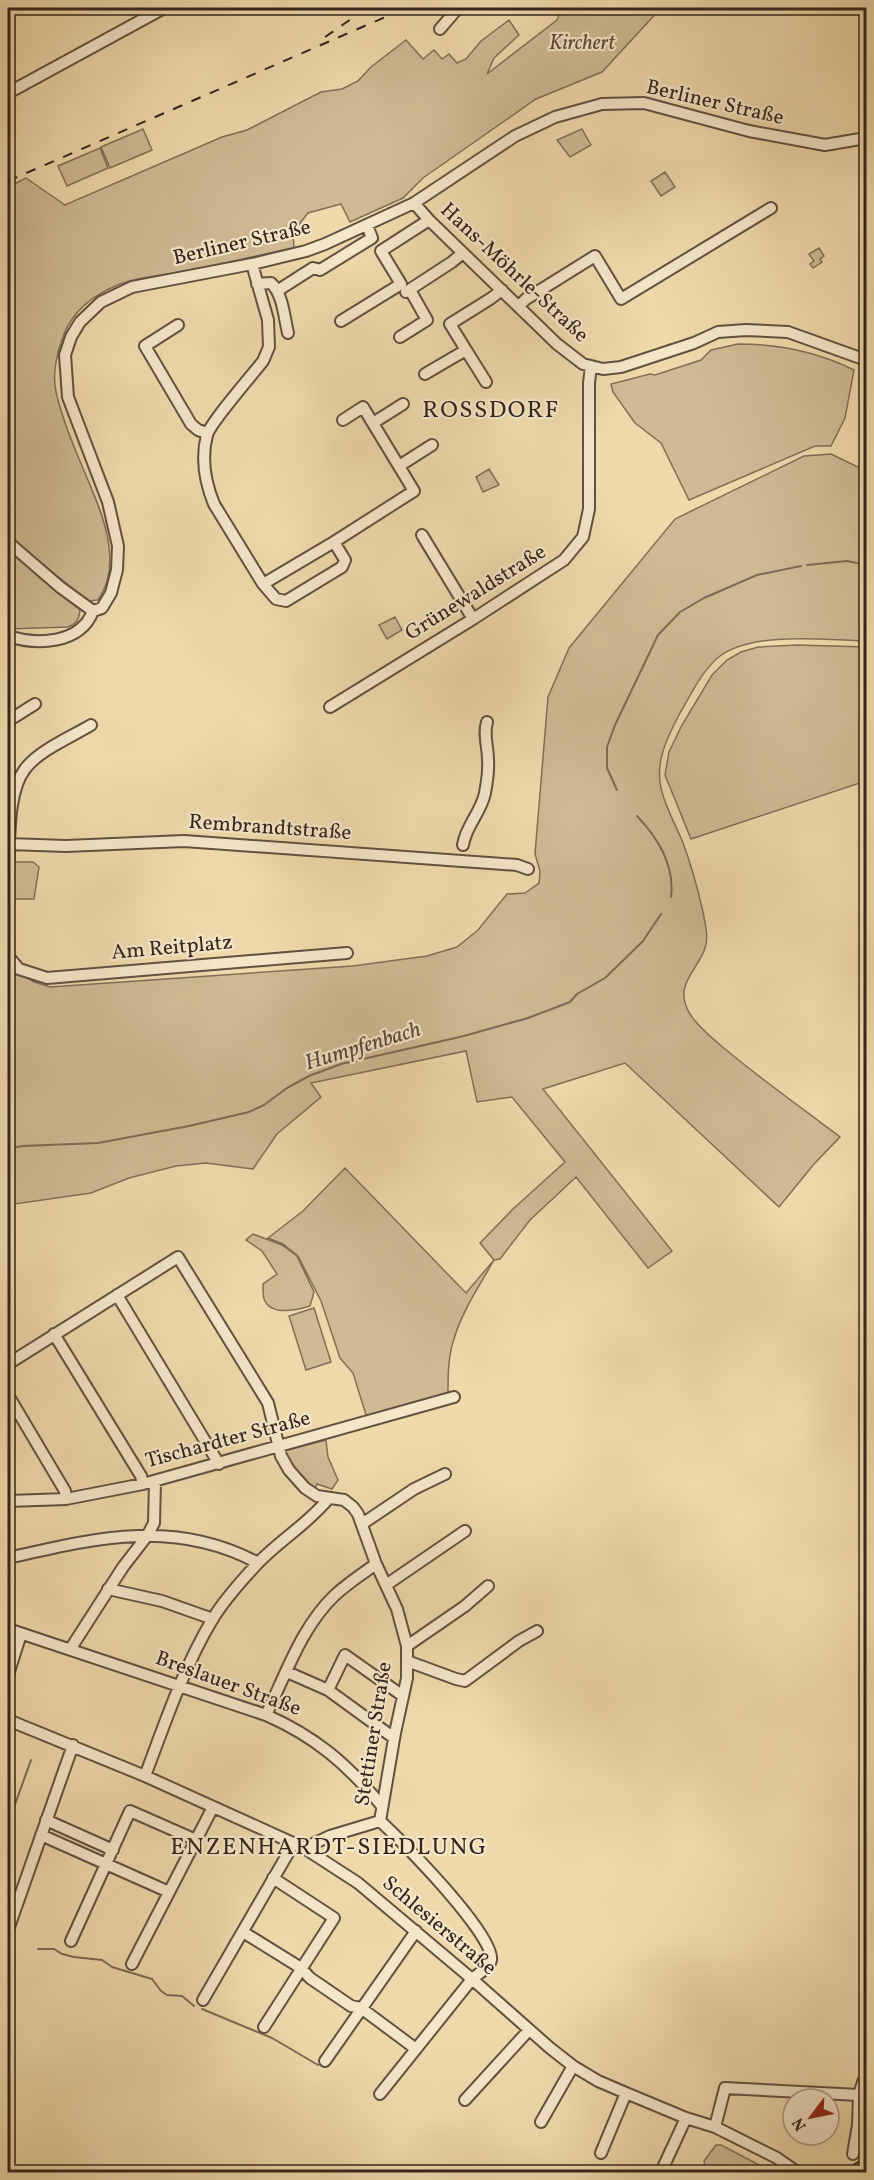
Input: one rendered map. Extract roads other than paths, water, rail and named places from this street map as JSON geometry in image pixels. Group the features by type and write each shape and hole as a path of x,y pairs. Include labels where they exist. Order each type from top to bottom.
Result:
{"main road":[{"path":"859,2172 867,2168"}],"street":[{"path":"8,93 164,8"},
{"path":"440,30 458,8"},
{"name":"Berliner Straße","path":"8,636 28,641 51,641 82,628 93,611 102,608 111,593 117,570 118,546 108,502 68,397 65,355 71,337 93,308 120,291 306,251 414,203 515,136 555,117 602,104 644,103 749,131 825,145 867,138"},
{"name":"Hans-Möhrle-Straße","path":"414,203 463,253 566,351 583,364 603,369 621,368 718,333 746,330 788,332 867,360"},
{"path":"519,306 526,299 595,256 621,299 771,208"},
{"path":"341,321 401,284 381,251 429,220"},
{"path":"277,291 313,268 320,270 372,238 367,225"},
{"path":"400,337 427,320 408,291 463,253"},
{"path":"252,264 267,320 269,347 263,361 207,433 204,459 208,490 214,504 273,598 286,601 344,565 345,560 334,542"},
{"path":"258,284 271,283 277,291 288,333"},
{"path":"486,382 450,324 502,290"},
{"path":"178,325 145,346 191,424 207,433"},
{"path":"425,374 466,350"},
{"name":"Grünewaldstraße","path":"330,707 564,560 583,537 589,510 591,366"},
{"path":"373,423 403,404"},
{"path":"263,584 414,491 363,407 343,420"},
{"path":"399,466 432,445"},
{"path":"422,535 473,619"},
{"path":"8,542 60,587 93,611"},
{"path":"8,722 35,705"},
{"path":"463,845 465,832 475,818 484,797 488,766 484,732 487,722"},
{"path":"8,868 11,793 26,768 39,756 91,725"},
{"name":"Rembrandtstraße","path":"9,844 66,846 184,841 517,865 528,869"},
{"name":"Am Reitplatz","path":"8,957 19,969 47,978 347,953"},
{"name":"Stettiner Straße","path":"117,1295 178,1257 268,1403 281,1456 296,1480 305,1488 317,1496 350,1503 358,1514 376,1564 397,1609 407,1646 407,1678 380,1821 299,1846"},
{"path":"8,1364 117,1295 219,1464"},
{"path":"54,1334 141,1476 143,1484"},
{"path":"8,1395 65,1491 66,1499"},
{"name":"Tischardter Straße","path":"8,1502 66,1499 143,1484 454,1397"},
{"path":"362,1524 414,1489 445,1474"},
{"path":"71,1648 108,1589 154,1523 155,1481"},
{"path":"145,1776 178,1686 213,1618 258,1563 321,1508 329,1498"},
{"path":"386,1585 465,1531"},
{"path":"8,1558 64,1545 147,1536 177,1537 216,1545 258,1563"},
{"path":"266,1715 307,1631 320,1612 344,1587 376,1564"},
{"path":"407,1646 465,1606 488,1586"},
{"path":"108,1589 162,1601 213,1618"},
{"name":"Breslauer Straße","path":"8,1629 71,1648 288,1724 318,1743 350,1770 382,1806"},
{"path":"407,1661 465,1681 519,1641 537,1632"},
{"path":"8,1675 21,1634"},
{"path":"328,1690 345,1655 403,1696"},
{"path":"287,1672 328,1690 394,1738"},
{"name":"Schlesierstraße","path":"8,1720 145,1776 299,1846 358,1883 573,2066 598,2081 686,2118 715,2127 777,2158 797,2172"},
{"path":"8,1930 73,1745"},
{"path":"132,1964 213,1807"},
{"path":"71,1941 130,1811 196,1840"},
{"path":"46,1820 112,1850"},
{"path":"380,1821 440,1883 485,1941 492,1958 490,1963 472,1979 380,2094"},
{"path":"41,1835 169,1892"},
{"path":"74,1849 80,1835"},
{"path":"203,2000 273,1878 299,1846"},
{"path":"264,2027 334,1918 273,1878"},
{"path":"325,2061 416,1931"},
{"path":"243,1932 301,1968 310,1978 351,2006 361,2008 416,2049"},
{"path":"465,2100 529,2030"},
{"path":"541,2122 573,2066"},
{"path":"853,2154 858,2125 859,2096 862,2084 867,2079"},
{"path":"715,2127 724,2088 859,2096"},
{"path":"601,2153 626,2093"},
{"path":"661,2172 686,2118"}],"waterway":[{"name":"Humpfenbach","path":"807,565 847,561 866,565"},
{"name":"Humpfenbach","path":"617,790 607,768 607,747 615,725 658,635 680,612 704,598 757,575 801,566"},
{"name":"Humpfenbach","path":"637,816 652,833 668,863 672,885 671,897"},
{"name":"Humpfenbach","path":"8,1149 22,1146 98,1143 249,1112 309,1076 341,1064 464,1036 528,1018 570,1002 577,994 605,978 643,941 661,914"},
{"path":"9,1821 31,1760"},
{"path":"38,1949 54,1949 74,1957 102,1960 112,1967 152,1979 167,1995 182,1996 194,2006"},
{"path":"202,2009 272,2038 318,2065"}],"railway":[{"path":"325,37 367,8"},
{"path":"8,181 406,8"}],"district":[{"name":"ROSSDORF","path":"491,411"},
{"name":"ENZENHARDT-SIEDLUNG","path":"329,1848"}],"park label":[{"name":"Kirchert","path":"582,43"}]}
